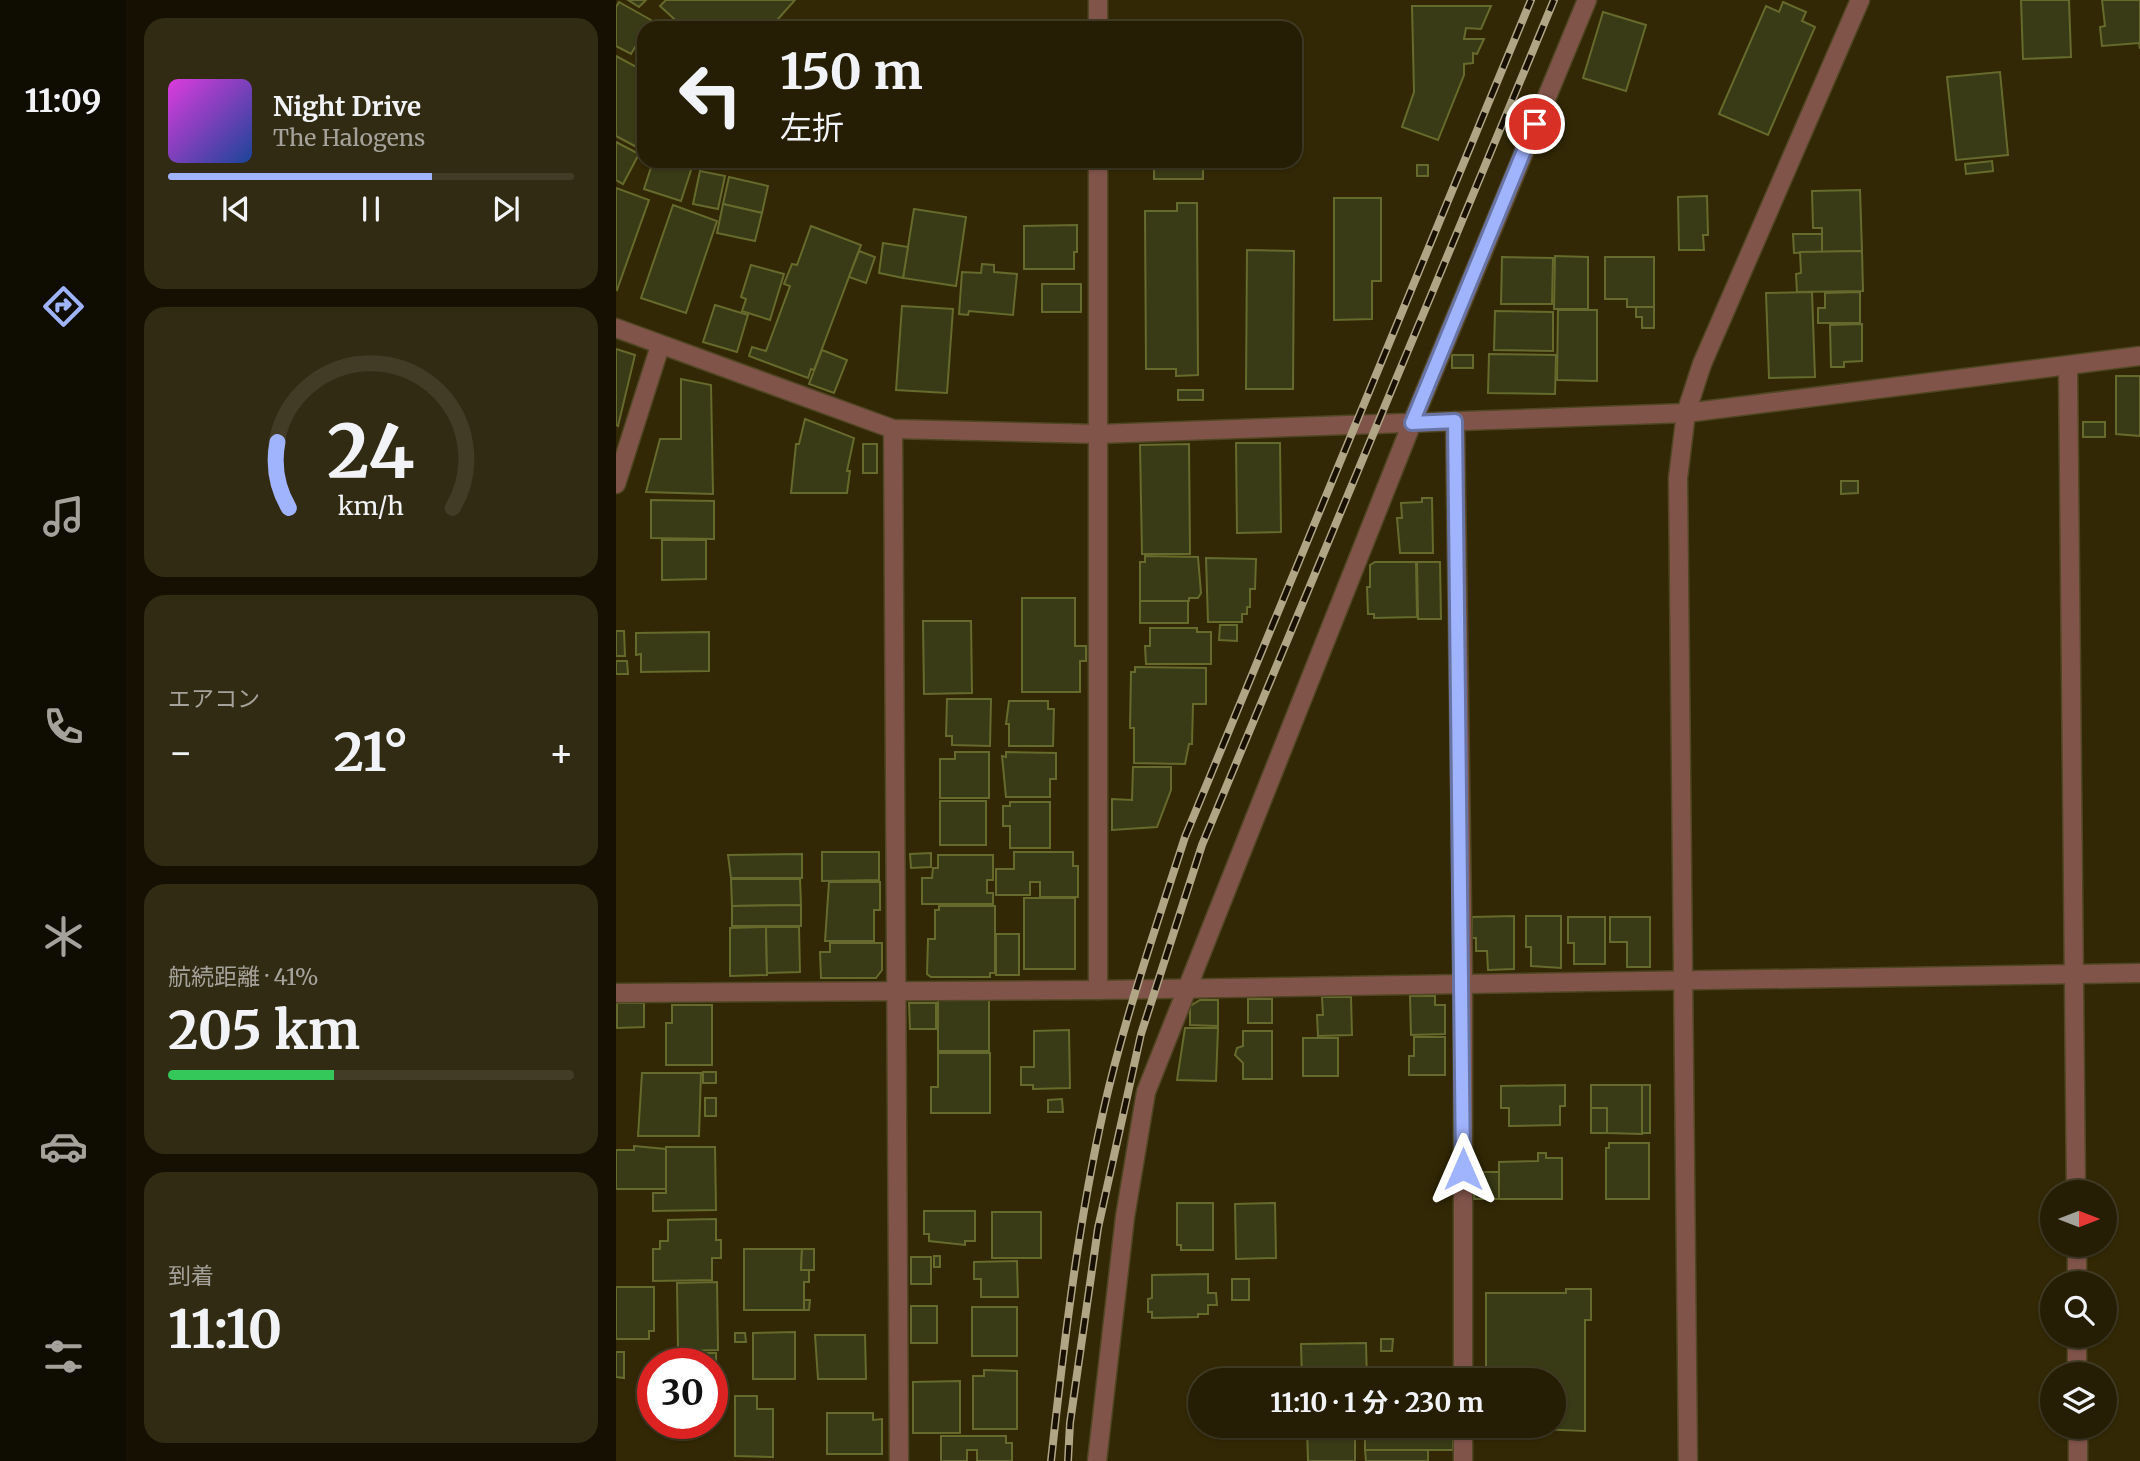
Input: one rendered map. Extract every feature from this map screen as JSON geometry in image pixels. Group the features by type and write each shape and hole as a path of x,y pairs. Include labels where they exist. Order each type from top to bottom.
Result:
{"street":[{"path":"1098,0 1098,21"},
{"path":"1097,1461 1125,1217 1146,1092 1412,423 1587,0"},
{"path":"1688,1461 1678,478 1686,413 1702,363 1860,0"},
{"path":"1098,168 1098,990"},
{"path":"616,328 893,429 1098,434 1686,413 2140,356"},
{"path":"616,484 660,346"},
{"path":"2067,366 2076,1180"},
{"path":"1455,421 1463,983 1463,1368"},
{"path":"893,429 899,1461"},
{"path":"616,993 1098,990 2140,973"},
{"path":"1463,1438 1464,1461"},
{"path":"2078,1439 2078,1461"}],"building":[{"path":"628,0 646,0 639,7"},
{"path":"666,0 795,0 776,21 676,21 660,6"},
{"path":"2021,0 2069,0 2071,57 2023,59"},
{"path":"2102,0 2140,0 2140,49 2139,43 2102,46 2100,27 2105,26"},
{"path":"619,2 651,20 637,21 637,44 631,54 616,46 616,7"},
{"path":"1783,2 1806,12 1802,21 1815,27 1768,135 1719,114 1766,6 1779,12"},
{"path":"1412,6 1491,6 1481,29 1466,28 1464,39 1484,39 1477,54 1473,53 1473,63 1464,64 1464,75 1438,140 1402,127 1414,92"},
{"path":"1603,12 1646,25 1626,91 1583,78"},
{"path":"616,56 637,67 637,147 616,136"},
{"path":"2000,72 2008,155 1956,160 1947,77"},
{"path":"616,142 637,153 637,158 623,184 616,180"},
{"path":"1992,161 1993,171 1966,174 1965,164"},
{"path":"1417,165 1428,165 1428,176 1417,176"},
{"path":"651,168 692,168 681,201 644,189"},
{"path":"1154,168 1203,168 1203,179 1154,179"},
{"path":"700,171 725,176 718,209 693,204"},
{"path":"729,177 768,186 762,213 723,204"},
{"path":"616,188 649,200 617,290 616,289"},
{"path":"1860,190 1862,251 1822,252 1822,228 1813,228 1812,191"},
{"path":"1707,196 1708,235 1703,235 1704,250 1679,250 1678,197"},
{"path":"1334,198 1381,198 1381,281 1372,281 1372,319 1334,320"},
{"path":"1177,203 1197,203 1198,375 1176,376 1176,369 1146,369 1145,211 1177,211"},
{"path":"723,204 762,213 755,241 717,233"},
{"path":"673,205 717,221 686,313 641,298"},
{"path":"914,209 966,217 956,286 903,278"},
{"path":"1077,225 1074,269 1024,269 1024,226"},
{"path":"811,226 861,245 814,370 811,369 808,378 749,356 752,347 766,351 790,286 784,284 792,264 797,265"},
{"path":"1793,234 1822,234 1822,252 1794,253"},
{"path":"883,243 908,247 903,278 879,273"},
{"path":"1247,250 1294,251 1293,389 1246,389"},
{"path":"859,251 875,257 866,283 849,277"},
{"path":"1862,251 1863,291 1797,292 1796,274 1801,273 1800,252"},
{"path":"1555,256 1588,257 1588,309 1554,309"},
{"path":"1502,257 1553,258 1552,304 1501,304"},
{"path":"1605,257 1654,257 1654,307 1627,307 1627,299 1605,299"},
{"path":"982,264 994,265 994,272 1017,274 1013,315 969,311 968,315 959,314 962,272 981,273"},
{"path":"751,265 784,274 770,320 742,311 746,299 741,297"},
{"path":"1042,284 1081,284 1081,312 1042,312"},
{"path":"1812,292 1815,377 1769,378 1766,293"},
{"path":"1860,292 1860,323 1818,323 1818,308 1825,308 1825,293"},
{"path":"715,305 748,315 737,352 703,342"},
{"path":"902,306 953,309 947,393 896,390"},
{"path":"1636,307 1654,307 1654,328 1642,328 1642,317 1636,317"},
{"path":"1558,310 1597,310 1597,381 1557,380"},
{"path":"1495,311 1553,312 1553,351 1494,350"},
{"path":"1862,324 1862,361 1844,362 1844,367 1831,367 1830,325"},
{"path":"616,349 635,355 618,426 616,425"},
{"path":"822,350 847,360 834,393 809,384"},
{"path":"1489,354 1556,355 1555,394 1488,393"},
{"path":"1452,355 1473,355 1473,368 1452,368"},
{"path":"2116,376 2140,376 2140,436 2116,434"},
{"path":"681,379 711,385 713,494 646,492 660,439 681,439"},
{"path":"1178,390 1203,390 1203,400 1178,400"},
{"path":"805,419 854,438 847,471 850,471 847,493 791,493 796,444 799,444"},
{"path":"2083,422 2105,422 2105,437 2083,437"},
{"path":"1236,443 1280,443 1281,532 1237,533"},
{"path":"863,444 877,444 877,473 863,473"},
{"path":"1189,444 1190,554 1142,554 1140,445"},
{"path":"1841,481 1858,481 1858,493 1841,494"},
{"path":"1422,498 1432,498 1433,553 1400,553 1397,518 1402,518 1401,503 1422,502"},
{"path":"651,500 714,501 714,539 651,538"},
{"path":"662,540 706,540 706,579 662,580"},
{"path":"1145,556 1198,557 1201,593 1198,598 1189,598 1189,601 1140,601 1140,562 1145,562"},
{"path":"1206,558 1256,559 1255,589 1250,589 1250,607 1247,607 1247,614 1242,614 1242,622 1208,622"},
{"path":"1375,562 1416,562 1417,617 1374,618 1374,614 1368,614 1367,587 1370,587 1370,565"},
{"path":"1417,562 1440,562 1441,619 1418,619"},
{"path":"1022,598 1075,598 1075,646 1086,646 1086,661 1080,661 1080,692 1022,692"},
{"path":"1140,601 1188,601 1188,623 1140,623"},
{"path":"923,621 971,621 972,693 924,694"},
{"path":"1220,625 1237,625 1237,641 1219,640"},
{"path":"1150,628 1197,628 1197,632 1211,632 1211,664 1146,664 1145,646 1150,646"},
{"path":"616,631 624,631 625,656 616,656"},
{"path":"709,632 709,671 641,672 641,654 636,655 636,633"},
{"path":"616,661 627,661 628,674 616,674"},
{"path":"1135,667 1206,668 1206,704 1193,704 1192,744 1189,744 1185,764 1134,763 1134,728 1130,728 1131,672 1135,672"},
{"path":"947,699 991,699 990,746 952,745 952,736 946,736"},
{"path":"1009,701 1048,701 1048,709 1054,709 1053,746 1009,746 1009,724 1006,724"},
{"path":"955,752 989,752 989,798 940,798 940,759 955,759"},
{"path":"1006,752 1056,753 1056,779 1050,779 1050,797 1006,797 1002,756 1006,757"},
{"path":"1133,767 1171,767 1171,790 1157,827 1112,830 1112,799 1132,800"},
{"path":"940,801 986,801 986,845 940,845"},
{"path":"1010,802 1050,802 1050,848 1010,848 1010,826 1003,826 1003,806 1010,806"},
{"path":"822,852 879,852 879,880 822,881"},
{"path":"1014,852 1073,852 1073,866 1078,866 1078,897 1040,897 1040,882 1030,882 1030,895 996,895 996,869 1014,869"},
{"path":"931,853 931,867 911,868 910,854"},
{"path":"802,854 802,878 731,878 728,855"},
{"path":"938,855 993,855 993,880 987,880 987,893 993,893 993,904 922,904 922,878 932,878 933,868 938,868"},
{"path":"731,879 800,879 801,905 732,906"},
{"path":"829,882 880,882 880,910 874,910 874,941 825,941"},
{"path":"1024,898 1075,898 1075,969 1024,969"},
{"path":"801,905 801,926 732,926 732,906"},
{"path":"939,906 995,906 995,973 990,973 990,977 931,977 927,974 928,939 935,939 935,910 939,910"},
{"path":"1514,916 1514,969 1488,970 1487,951 1476,951 1476,938 1472,938 1472,917"},
{"path":"1526,916 1561,916 1561,968 1531,966 1531,947 1526,947"},
{"path":"1568,917 1605,917 1605,964 1574,964 1574,943 1568,943"},
{"path":"1610,917 1650,917 1650,967 1627,967 1627,942 1610,942"},
{"path":"766,927 767,975 730,976 730,928"},
{"path":"766,927 799,927 800,972 767,973"},
{"path":"996,934 1019,934 1019,975 996,975"},
{"path":"830,943 882,943 882,970 876,978 821,978 820,952 830,952"},
{"path":"1410,996 1435,996 1435,1005 1445,1005 1445,1034 1411,1035"},
{"path":"1322,997 1351,997 1352,1035 1318,1036 1317,1015 1323,1015"},
{"path":"938,998 989,998 989,1051 938,1051"},
{"path":"1248,999 1272,999 1272,1023 1248,1023"},
{"path":"1200,1000 1218,1000 1218,1026 1190,1025 1190,1006"},
{"path":"617,1003 644,1003 644,1027 617,1028"},
{"path":"909,1003 936,1003 936,1029 910,1029"},
{"path":"672,1005 712,1005 712,1065 666,1065 666,1023 672,1023"},
{"path":"1185,1028 1218,1028 1216,1081 1177,1080"},
{"path":"1069,1030 1070,1088 1033,1089 1033,1085 1021,1085 1021,1067 1034,1067 1034,1031"},
{"path":"1243,1031 1272,1031 1272,1079 1243,1079 1243,1063 1235,1055 1237,1048 1243,1046"},
{"path":"1414,1037 1445,1037 1445,1075 1409,1075 1409,1056 1414,1056"},
{"path":"1303,1038 1338,1038 1338,1076 1303,1076"},
{"path":"938,1053 990,1053 990,1113 931,1113 931,1087 938,1087"},
{"path":"703,1072 716,1072 716,1083 703,1083"},
{"path":"642,1073 701,1073 699,1136 638,1136"},
{"path":"1565,1085 1565,1106 1560,1106 1560,1125 1509,1126 1509,1108 1501,1108 1501,1086"},
{"path":"1591,1085 1642,1085 1642,1134 1607,1133 1607,1108 1591,1108"},
{"path":"1642,1085 1650,1085 1650,1133 1642,1133"},
{"path":"705,1098 716,1098 716,1116 705,1116"},
{"path":"1062,1099 1063,1112 1048,1112 1048,1100"},
{"path":"1591,1108 1607,1108 1607,1133 1591,1133"},
{"path":"1609,1143 1649,1143 1649,1199 1606,1199 1606,1148 1609,1148"},
{"path":"634,1146 666,1149 666,1189 616,1189 616,1150 634,1150"},
{"path":"666,1147 715,1147 716,1210 653,1211 653,1193 666,1193"},
{"path":"1538,1153 1546,1153 1546,1158 1562,1158 1562,1199 1499,1199 1499,1162 1538,1161"},
{"path":"1474,1172 1499,1172 1499,1199 1474,1199"},
{"path":"1177,1203 1213,1203 1213,1250 1181,1250 1181,1245 1177,1245"},
{"path":"1275,1203 1276,1258 1236,1259 1235,1204"},
{"path":"924,1211 975,1211 975,1241 965,1241 965,1245 929,1241 929,1234 924,1234"},
{"path":"992,1212 1041,1212 1041,1258 992,1258"},
{"path":"716,1219 716,1240 721,1240 721,1258 712,1258 712,1280 653,1281 653,1249 660,1249 660,1241 668,1241 668,1220"},
{"path":"744,1249 802,1249 801,1270 809,1270 809,1282 804,1282 804,1310 744,1310"},
{"path":"802,1249 814,1249 814,1270 801,1270"},
{"path":"934,1256 940,1256 940,1267 934,1267"},
{"path":"911,1257 931,1257 931,1284 911,1284"},
{"path":"1017,1261 1018,1297 981,1297 981,1279 974,1279 974,1262"},
{"path":"1208,1274 1208,1293 1216,1293 1217,1305 1208,1305 1208,1314 1198,1314 1198,1317 1152,1318 1152,1312 1148,1312 1148,1299 1152,1298 1152,1275"},
{"path":"1232,1279 1249,1279 1249,1300 1232,1300"},
{"path":"717,1282 718,1348 678,1348 677,1283"},
{"path":"616,1287 654,1287 654,1331 649,1331 649,1339 616,1339"},
{"path":"1566,1289 1591,1289 1591,1320 1585,1320 1585,1431 1566,1430 1566,1368 1486,1368 1486,1293 1566,1293"},
{"path":"804,1300 810,1300 809,1310 804,1310"},
{"path":"911,1306 937,1306 937,1343 911,1343"},
{"path":"972,1307 1017,1307 1017,1356 972,1356"},
{"path":"795,1332 795,1379 753,1379 753,1333"},
{"path":"735,1333 745,1333 746,1342 735,1342"},
{"path":"815,1335 865,1335 866,1379 818,1379"},
{"path":"1381,1339 1393,1339 1392,1351 1381,1351"},
{"path":"1366,1343 1367,1368 1302,1368 1301,1344"},
{"path":"616,1352 624,1352 624,1378 616,1377"},
{"path":"984,1370 1017,1371 1017,1429 973,1429 973,1376 984,1376"},
{"path":"960,1381 960,1433 913,1433 913,1382"},
{"path":"735,1396 757,1396 757,1409 773,1409 773,1457 735,1456"},
{"path":"827,1413 873,1413 873,1420 882,1419 882,1454 827,1454"},
{"path":"941,1436 1006,1436 1006,1443 1012,1443 1012,1461 977,1461 977,1450 967,1450 967,1461 941,1461"},
{"path":"1307,1438 1355,1438 1355,1461 1308,1461"},
{"path":"1365,1438 1453,1438 1453,1450 1365,1450"},
{"path":"1365,1450 1428,1450 1428,1461 1366,1461"}],"railway":[{"path":"1051,1461 1079,1240 1104,1108 1131,1006 1185,837 1531,0"},
{"path":"1068,1461 1070,1423 1098,1228 1141,1034 1202,845 1554,0"}],"route":[{"path":"1463,1169 1455,421 1412,423 1535,124"}]}
